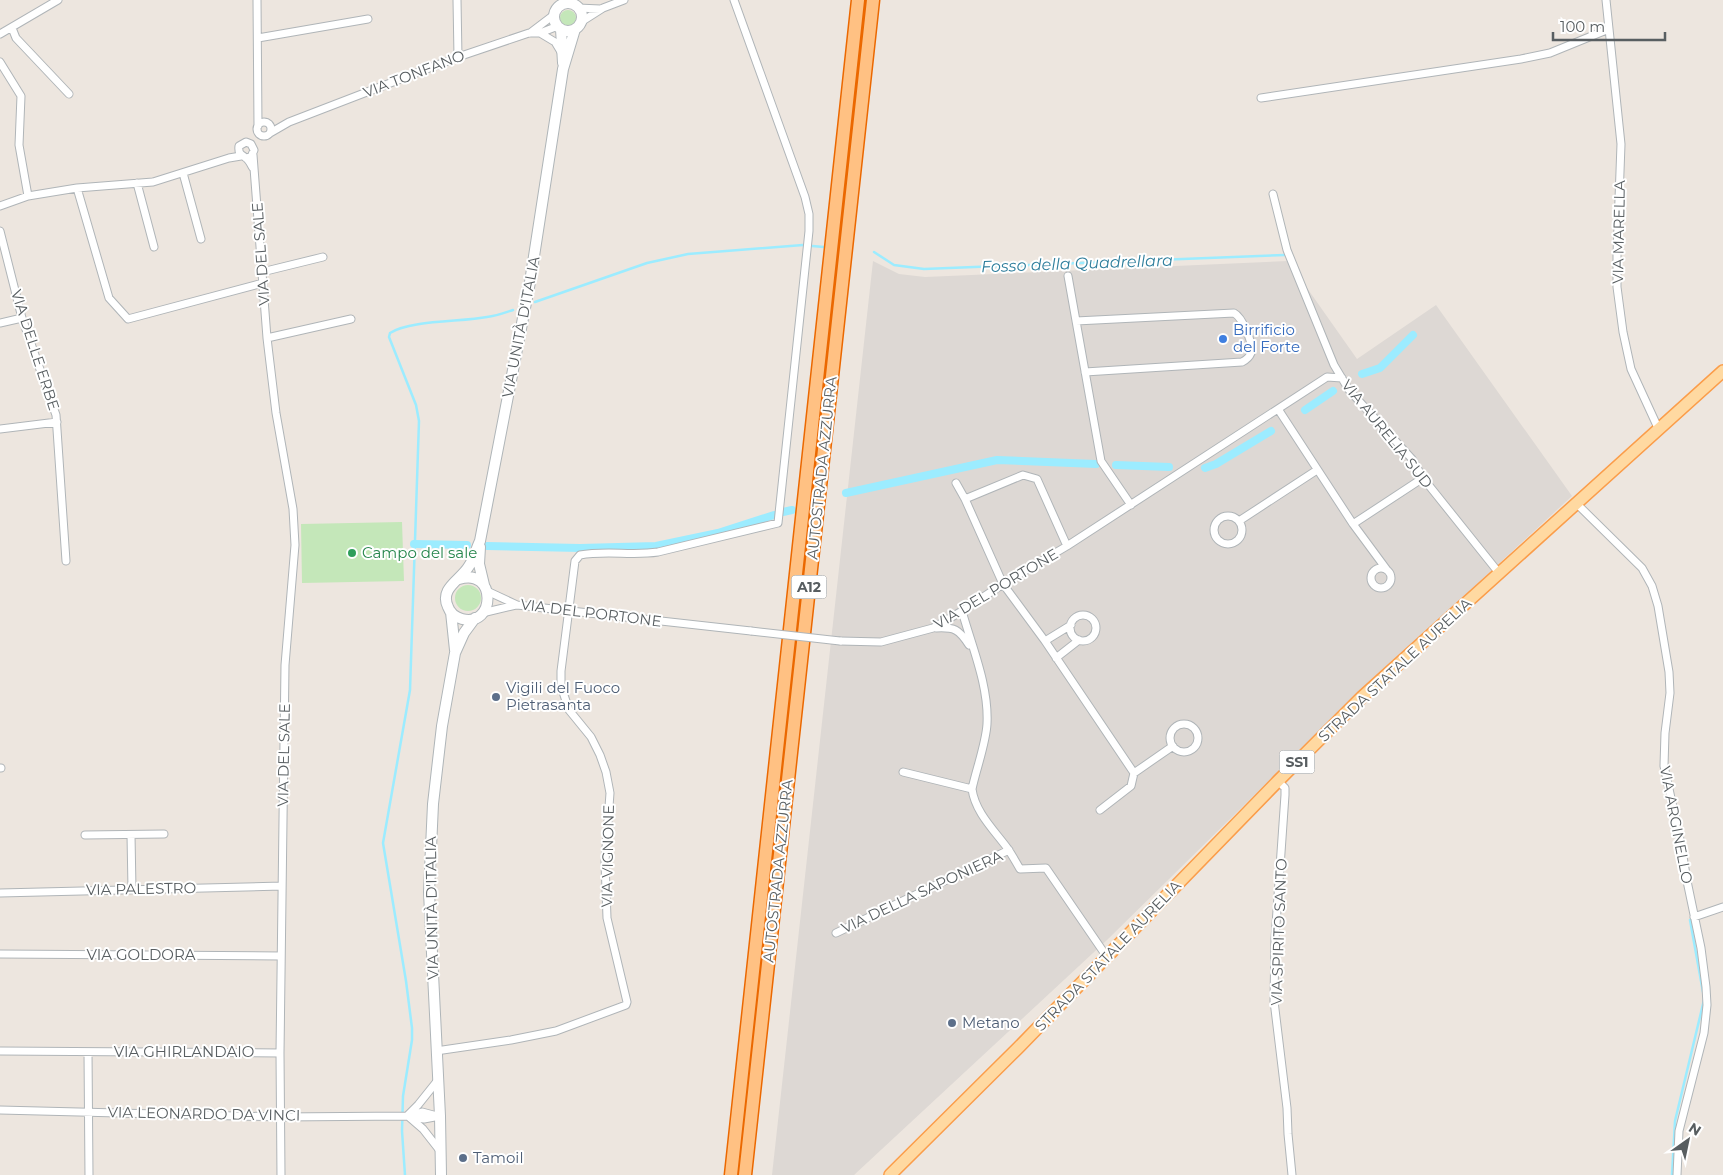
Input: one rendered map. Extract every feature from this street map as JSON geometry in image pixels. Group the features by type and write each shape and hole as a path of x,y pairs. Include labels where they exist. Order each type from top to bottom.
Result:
{"highway":[{"name":"AUTOSTRADA AZZURRA","path":"731,1175 858,0"},
{"name":"AUTOSTRADA AZZURRA","path":"746,1175 872,0"}],"main road":[{"path":"568,3 575,4 581,13 563,69 559,27 555,21 558,7 568,3"},
{"path":"559,27 568,31 578,26"},
{"name":"VIA UNITÀ D'ITALIA","path":"459,579 470,566 480,542 530,282 563,69"},
{"name":"STRADA STATALE AURELIA","path":"890,1175 1362,698 1723,371"},
{"path":"451,612 462,619 479,616 488,600 480,564 480,542"},
{"path":"455,653 451,612 447,604 447,591 459,579 473,578 486,589"},
{"name":"VIA UNITÀ D'ITALIA","path":"441,1175 440,1116 429,892 430,851 436,767 455,653 464,634 479,616"}],"street":[{"path":"0,34 58,0"},
{"path":"258,0 258,128 260,134 267,135 289,122"},
{"path":"457,0 458,57"},
{"path":"575,4 594,10 624,0"},
{"path":"570,611 575,561 580,555 590,553 642,555 778,523 808,241 809,214 805,197 734,0"},
{"name":"VIA MARELLA","path":"1606,0 1621,144 1617,287 1623,332 1631,369 1659,430"},
{"path":"529,33 558,7"},
{"path":"578,26 603,8"},
{"path":"258,38 368,19"},
{"name":"VIA TONFANO","path":"289,122 458,57 529,33 540,33 559,27"},
{"path":"12,28 16,38 68,94"},
{"path":"1261,98 1521,59 1550,53 1609,29"},
{"path":"540,33 555,42 562,54"},
{"path":"0,62 20,96 19,145 28,196"},
{"path":"0,206 28,196 77,188 153,182 247,153 272,129 257,110"},
{"path":"247,153 251,144 246,142 262,122 289,122"},
{"name":"VIA DEL SALE","path":"247,153 254,171 267,338 276,413 293,509 295,545 284,665 280,1053 281,1175"},
{"path":"183,173 201,239"},
{"path":"137,183 154,247"},
{"path":"77,188 109,298 128,319 263,283"},
{"name":"VIA AURELIA SUD","path":"1273,194 1287,250 1334,365 1349,390 1412,460 1423,478 1499,573"},
{"name":"VIA DELLE ERBE","path":"0,231 22,318 56,415 66,561"},
{"path":"262,272 323,257"},
{"path":"1068,276 1100,461 1131,505"},
{"path":"1076,321 1234,313 1240,318 1251,343 1251,352 1248,358 1242,362 1085,372"},
{"path":"0,323 22,318"},
{"path":"267,338 351,319"},
{"name":"VIA DEL PORTONE","path":"486,589 517,605 840,641 881,642 933,628 1067,546 1327,377 1342,378"},
{"path":"1278,409 1353,524 1387,570"},
{"path":"0,429 57,422"},
{"path":"1239,522 1317,470"},
{"path":"965,499 1023,475 1037,479 1067,546"},
{"path":"1353,524 1423,478"},
{"path":"956,483 1003,584 1045,641 1134,773"},
{"name":"VIA ARGINELLO","path":"1576,504 1642,568 1652,586 1658,606 1670,672 1664,766 1681,844 1706,987 1707,1005 1704,1032 1679,1131 1677,1175"},
{"path":"479,616 517,605"},
{"name":"VIA VIGNONE","path":"436,1050 511,1040 556,1031 626,1005 627,1002 607,918 606,862 610,793 606,772 591,737 569,710 561,686 561,671 570,611"},
{"path":"903,772 972,788 987,727 987,707 962,611"},
{"path":"1045,641 1071,625 1080,616 1089,616 1095,622 1095,635 1088,641 1079,640 1073,636 1071,625"},
{"path":"933,628 950,627 962,632 974,654"},
{"path":"1056,658 1079,640"},
{"path":"1100,810 1131,786 1134,773 1174,746"},
{"name":"VIA SPIRITO SANTO","path":"1278,781 1285,788 1285,795 1275,939 1274,1001 1287,1108 1292,1175"},
{"name":"VIA DELLA SAPONIERA","path":"972,788 973,798 982,814 1009,850 1020,869 1046,868 1107,957"},
{"path":"131,834 132,889"},
{"path":"85,835 164,834"},
{"name":"VIA DELLA SAPONIERA","path":"836,933 1009,850"},
{"name":"VIA PALESTRO","path":"0,893 282,886"},
{"path":"1694,917 1723,907"},
{"name":"VIA GOLDORA","path":"0,954 282,956"},
{"name":"VIA GHIRLANDAIO","path":"0,1051 280,1053"},
{"path":"88,1052 89,1175"},
{"path":"438,1080 407,1116 422,1129 441,1152"},
{"name":"VIA LEONARDO DA VINCI","path":"0,1110 280,1116 407,1116 422,1112 440,1116"}],"shaded area":[{"path":"873,261 899,274 925,277 1288,261 1357,359 1436,305 1572,496 1344,707 1107,940 854,1175 772,1175"}],"green space":[{"path":"565,10 571,10 576,15 574,24 565,26 560,21 560,15"},
{"name":"Campo del sale","path":"402,522 404,581 302,583 301,524"},
{"path":"468,585 477,589 481,598 477,607 468,611 459,607 455,598 459,589"}],"waterway":[{"name":"Fosso della Quadrellara","path":"535,302 647,263 688,254 803,245"},
{"name":"Fosso della Quadrellara","path":"812,246 824,247"},
{"name":"Fosso della Quadrellara","path":"874,252 894,265 924,269 1285,255"},
{"name":"Fosso della Quadrellara","path":"405,1175 402,1131 403,1096 412,1040 412,1028 383,843 410,690 419,421 416,405 389,337 390,333 410,326 490,317 513,310"},
{"path":"1362,374 1380,368 1413,335"},
{"path":"1305,410 1333,391"},
{"path":"1205,468 1216,464 1271,431"},
{"path":"846,493 997,460 1096,464"},
{"path":"1116,465 1169,467"},
{"path":"783,512 792,510"},
{"path":"487,546 580,548 656,546 718,533 774,515"},
{"path":"414,544 467,545"},
{"path":"1690,920 1703,992"},
{"path":"1672,1175 1675,1121 1704,1000"}],"place":[{"name":"Birrificio del Forte","path":"1223,339"},
{"name":"Campo del sale","path":"352,553"},
{"name":"Vigili del Fuoco Pietrasanta","path":"496,697"},
{"name":"Metano","path":"952,1023"},
{"name":"Tamoil","path":"463,1158"}]}
